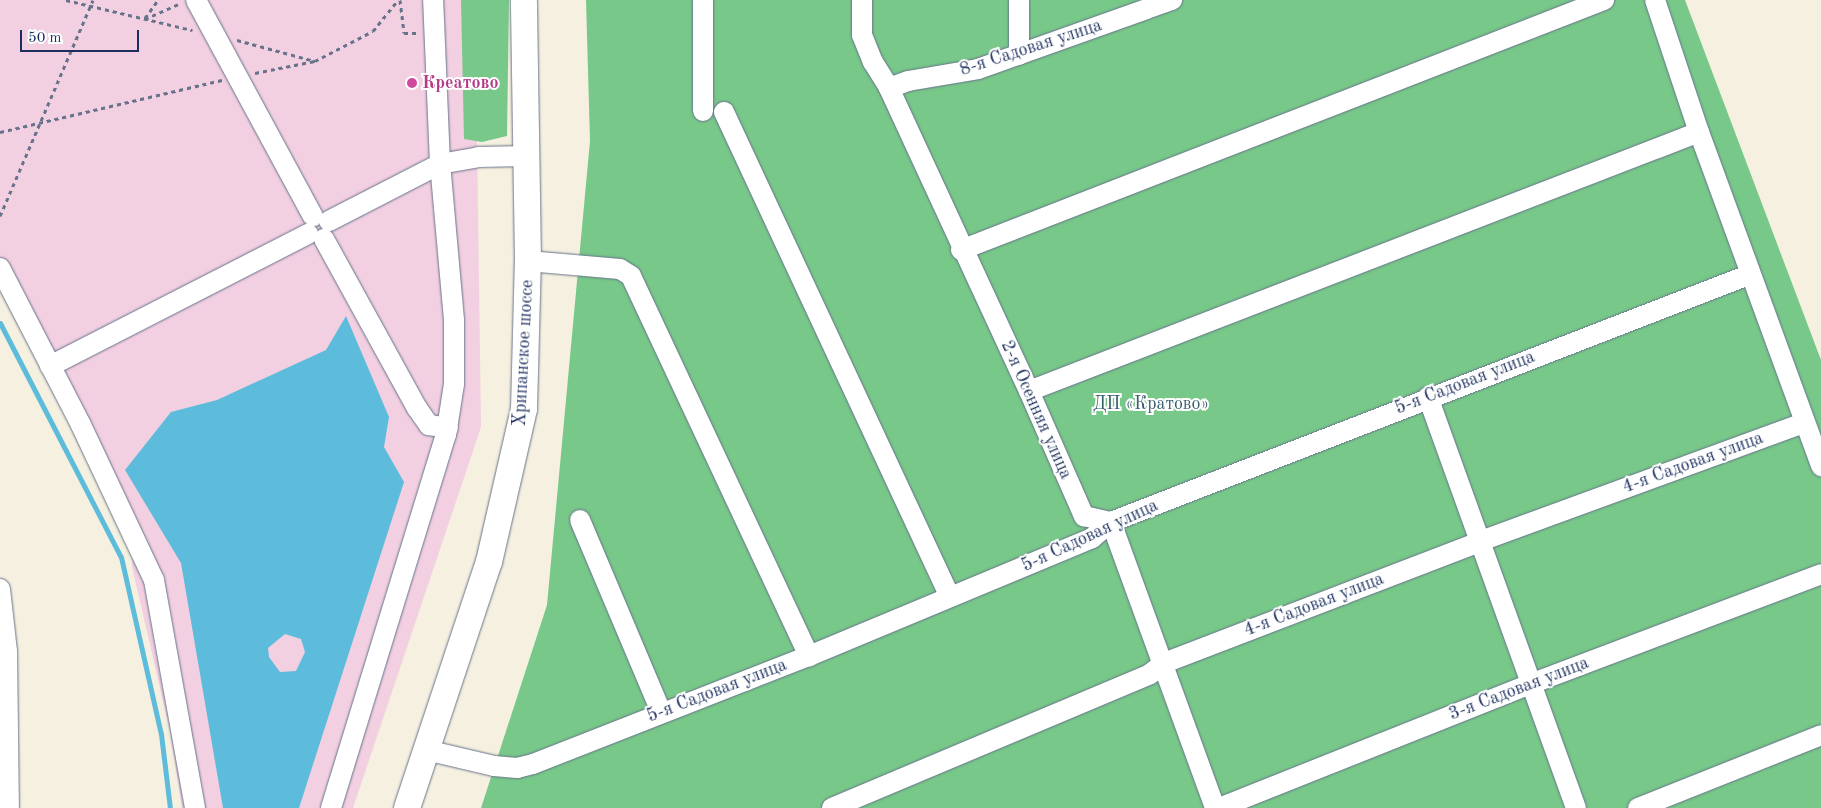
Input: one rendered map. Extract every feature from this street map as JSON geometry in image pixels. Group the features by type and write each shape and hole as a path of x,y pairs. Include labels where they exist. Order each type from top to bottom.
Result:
{"main road":[{"name":"Хрипанское шоссе","path":"407,808 489,562 512,475 524,409 528,261 524,0"}],"street":[{"path":"196,0 417,408 429,424 448,428"},
{"path":"330,808 448,428 454,384 454,320 440,164 433,0"},
{"path":"703,0 703,111"},
{"name":"2-я Осенняя улица","path":"862,0 862,35 961,250 1029,391 1084,516 1111,522"},
{"path":"1019,0 1019,55"},
{"name":"8-я Садовая улица","path":"888,88 908,81 978,69 1172,0"},
{"path":"961,250 1604,0"},
{"path":"1655,0 1699,132 1821,466"},
{"path":"724,112 950,597"},
{"path":"1029,391 1699,132"},
{"path":"50,366 440,164 478,157 527,156"},
{"path":"528,261 620,269 631,276 809,656"},
{"path":"0,268 154,580 195,808"},
{"name":"5-я Садовая улица","path":"426,750 494,766 517,768 809,656 1092,538 1111,522 1428,397 1751,274"},
{"path":"1428,397 1576,808"},
{"name":"4-я Садовая улица","path":"832,808 1150,674 1164,663 1481,541 1804,423"},
{"path":"580,520 661,712"},
{"path":"1111,522 1164,663 1215,808"},
{"name":"3-я Садовая улица","path":"1218,808 1532,683 1821,574"},
{"path":"0,589 7,651 9,808"},
{"path":"1638,808 1821,735"}],"path":[{"path":"66,0 90,8 215,35 315,61"},
{"path":"0,216 93,0"},
{"path":"144,19 158,0"},
{"path":"144,19 188,0"},
{"path":"399,0 404,33 434,34"},
{"path":"0,132 237,77 315,61 373,32 399,0"}],"shaded area":[{"path":"0,0 475,0 481,427 353,808 182,808 170,731 132,567 132,546 0,285"}],"green space":[{"path":"461,0 509,0 507,136 482,142 464,139"},
{"name":"ДП «Кратово»","path":"586,0 1685,0 1821,360 1821,808 481,808 547,605 590,141"}],"water":[{"path":"346,316 389,417 384,447 404,482 299,808 223,808 181,563 125,470 171,412 217,400 326,350","holes":["285,634 301,639 305,652 296,671 280,672 269,657 268,648"]}],"waterway":[{"path":"0,323 121,557 161,734 170,808"}],"place":[{"name":"Креатово","path":"412,83"}]}
